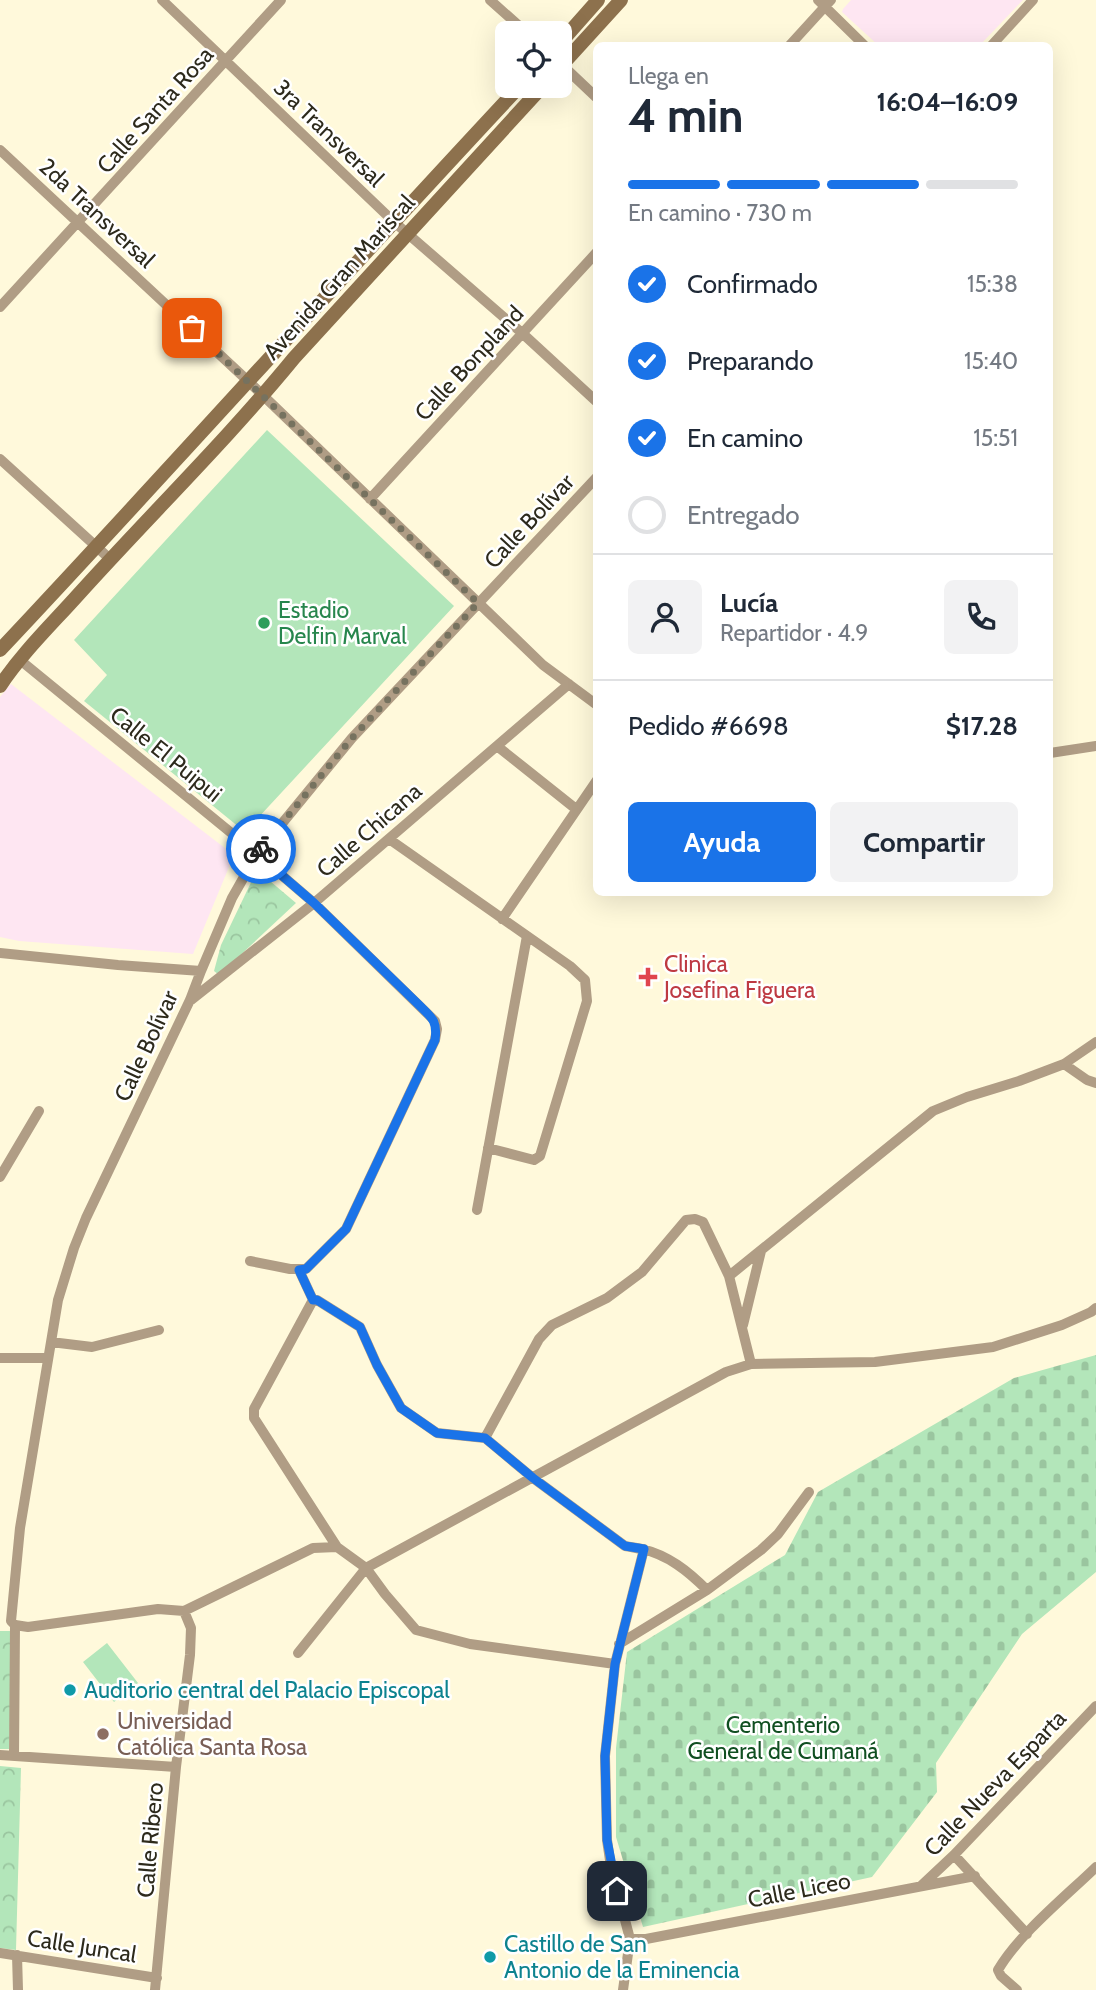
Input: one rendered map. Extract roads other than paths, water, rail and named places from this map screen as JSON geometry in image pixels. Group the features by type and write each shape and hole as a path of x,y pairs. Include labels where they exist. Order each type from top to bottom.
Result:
{"street":[{"name":"3ra Transversal","path":"162,0 393,221 593,398"},
{"name":"Calle Santa Rosa","path":"0,307 281,0"},
{"path":"490,0 514,21"},
{"path":"572,29 598,0"},
{"path":"572,53 621,0"},
{"path":"995,42 1033,0"},
{"path":"792,42 825,2 861,42"},
{"path":"572,75 593,93"},
{"name":"Avenida Gran Mariscal","path":"0,650 97,548 393,221 509,98"},
{"name":"Avenida Gran Mariscal","path":"0,685 110,559 262,397 294,358 532,98"},
{"name":"2da Transversal","path":"0,150 248,381 543,666 593,702"},
{"name":"Calle Bonpland","path":"370,499 593,256"},
{"path":"0,460 110,559"},
{"name":"Calle Bolívar","path":"14,1755 15,1625 11,1620 20,1528 48,1358 58,1300 74,1248 118,1148 190,1000 232,898 257,854 352,738 593,481"},
{"name":"Calle El Puipui","path":"20,660 314,903 435,1021 435,1040 346,1229 306,1269 299,1270"},
{"name":"Calle Chicana","path":"190,1000 314,903 569,684"},
{"path":"496,746 576,809"},
{"path":"1053,753 1096,746"},
{"path":"502,919 593,786"},
{"path":"389,839 570,966 585,980 587,1002 540,1157 534,1160 488,1148"},
{"path":"477,1210 527,936"},
{"path":"0,953 201,971"},
{"path":"729,1276 933,1111 1064,1064 1096,1042"},
{"path":"1064,1064 1096,1083"},
{"path":"0,1177 39,1111"},
{"path":"485,1438 539,1339 552,1325 607,1298 642,1272 686,1220 703,1222 729,1276 751,1364"},
{"path":"742,1329 761,1250"},
{"path":"250,1261 299,1270 313,1300"},
{"path":"313,1300 360,1327 401,1408 437,1433 485,1438 533,1478 625,1546 644,1549 677,1563 689,1571 706,1590"},
{"path":"313,1300 254,1409 254,1418 337,1547 366,1568 416,1630 470,1644 615,1664"},
{"path":"298,1653 366,1568 726,1372 751,1364 875,1362 993,1347 1062,1325 1096,1308"},
{"path":"51,1342 92,1347 159,1330"},
{"path":"0,1358 48,1358"},
{"path":"619,1644 706,1590 761,1550 778,1534 808,1492"},
{"path":"15,1625 28,1627 158,1609 184,1611 313,1548 337,1547"},
{"path":"623,1990 630,1939 611,1867 607,1840 605,1756 615,1664 644,1549"},
{"name":"Calle Ribero","path":"155,1990 176,1767 190,1655 191,1628 184,1611"},
{"name":"Calle Nueva Esparta","path":"921,1886 1096,1706"},
{"path":"0,1755 176,1767"},
{"path":"954,1855 1027,1934"},
{"path":"1017,1990 998,1970 1003,1961 1096,1867"},
{"name":"Calle Liceo","path":"630,1939 646,1939 975,1876"},
{"name":"Calle Juncal","path":"0,1953 157,1978"},
{"path":"17,1955 18,1990"}],"place":[{"name":"Estadio Delfin Marval","path":"264,623"},
{"name":"Clinica Josefina Figuera","path":"648,977"},
{"name":"Auditorio central del Palacio Episcopal","path":"70,1690"},
{"name":"Universidad Católica Santa Rosa","path":"103,1734"},
{"name":"Castillo de San Antonio de la Eminencia","path":"490,1957"}],"park label":[{"name":"Cementerio General de Cumaná","path":"783,1738"}]}
